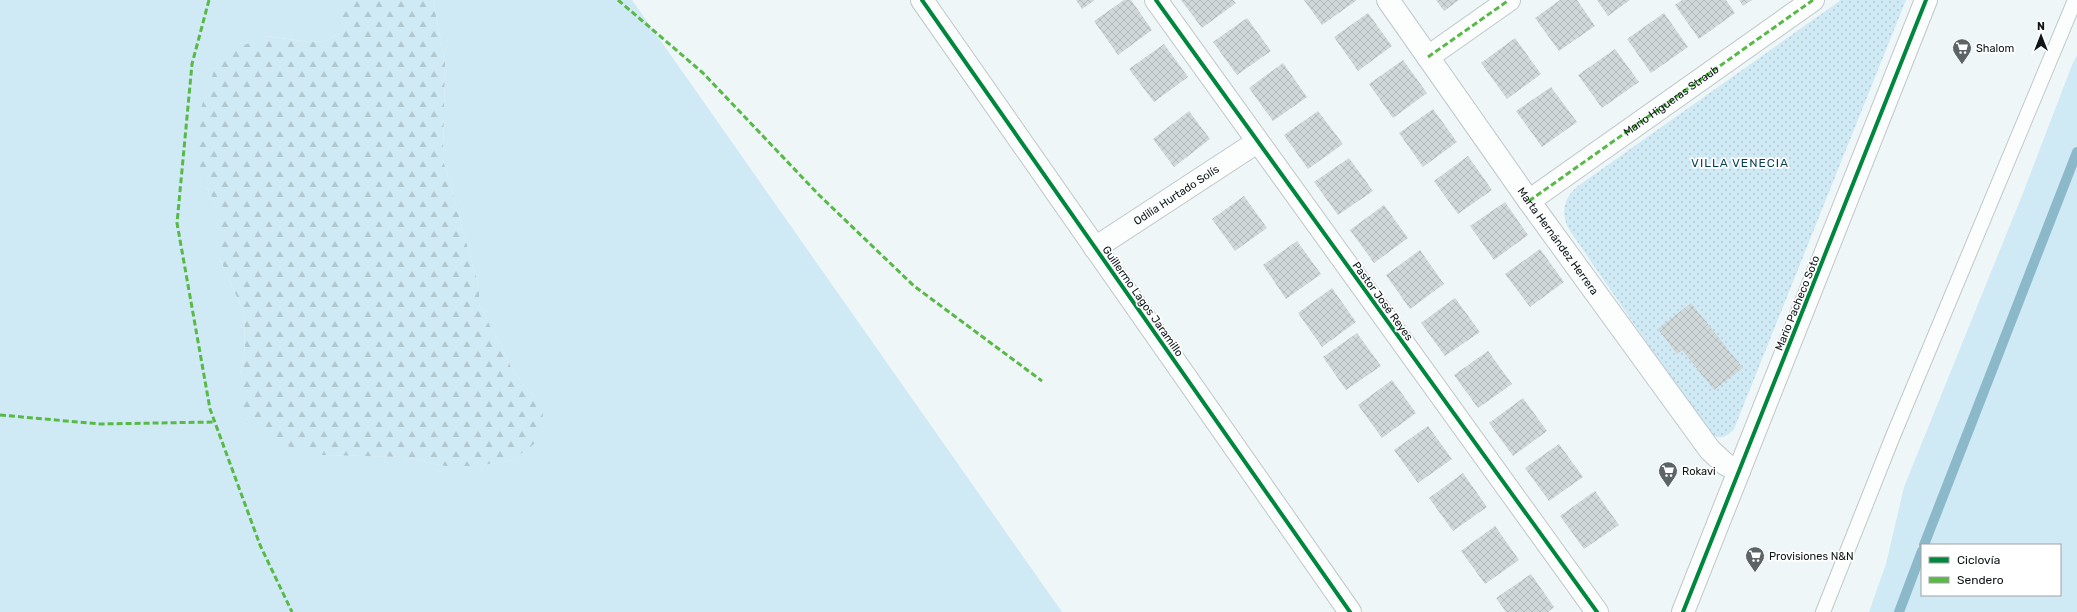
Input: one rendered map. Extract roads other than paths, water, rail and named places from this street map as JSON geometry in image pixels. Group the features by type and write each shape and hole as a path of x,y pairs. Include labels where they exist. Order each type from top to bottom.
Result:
{"street":[{"name":"Guillermo Lagos Jaramillo","path":"922,0 1350,612"},
{"name":"Pastor José Reyes","path":"1156,0 1597,612"},
{"name":"Marta Hernández Herrera","path":"1388,0 1529,201 1710,450 1725,464 1739,471"},
{"path":"1428,57 1509,0"},
{"name":"Mario Higueras Straub","path":"1529,201 1813,0"},
{"name":"Mario Pacheco Soto","path":"1683,612 1926,0"},
{"name":"Odilia Hurtado Solís","path":"1095,248 1257,142"}],"lane":[{"path":"1823,612 1896,428 2075,0"}],"waterway":[{"path":"1924,544 2077,152"},
{"path":"1899,612 1921,554"}],"place":[{"name":"Shalom","path":"1962,65"},
{"name":"Rokavi","path":"1668,488"},
{"name":"Provisiones N&N","path":"1755,573"}],"district":[{"name":"VILLA VENECIA","path":"1740,163"}]}
